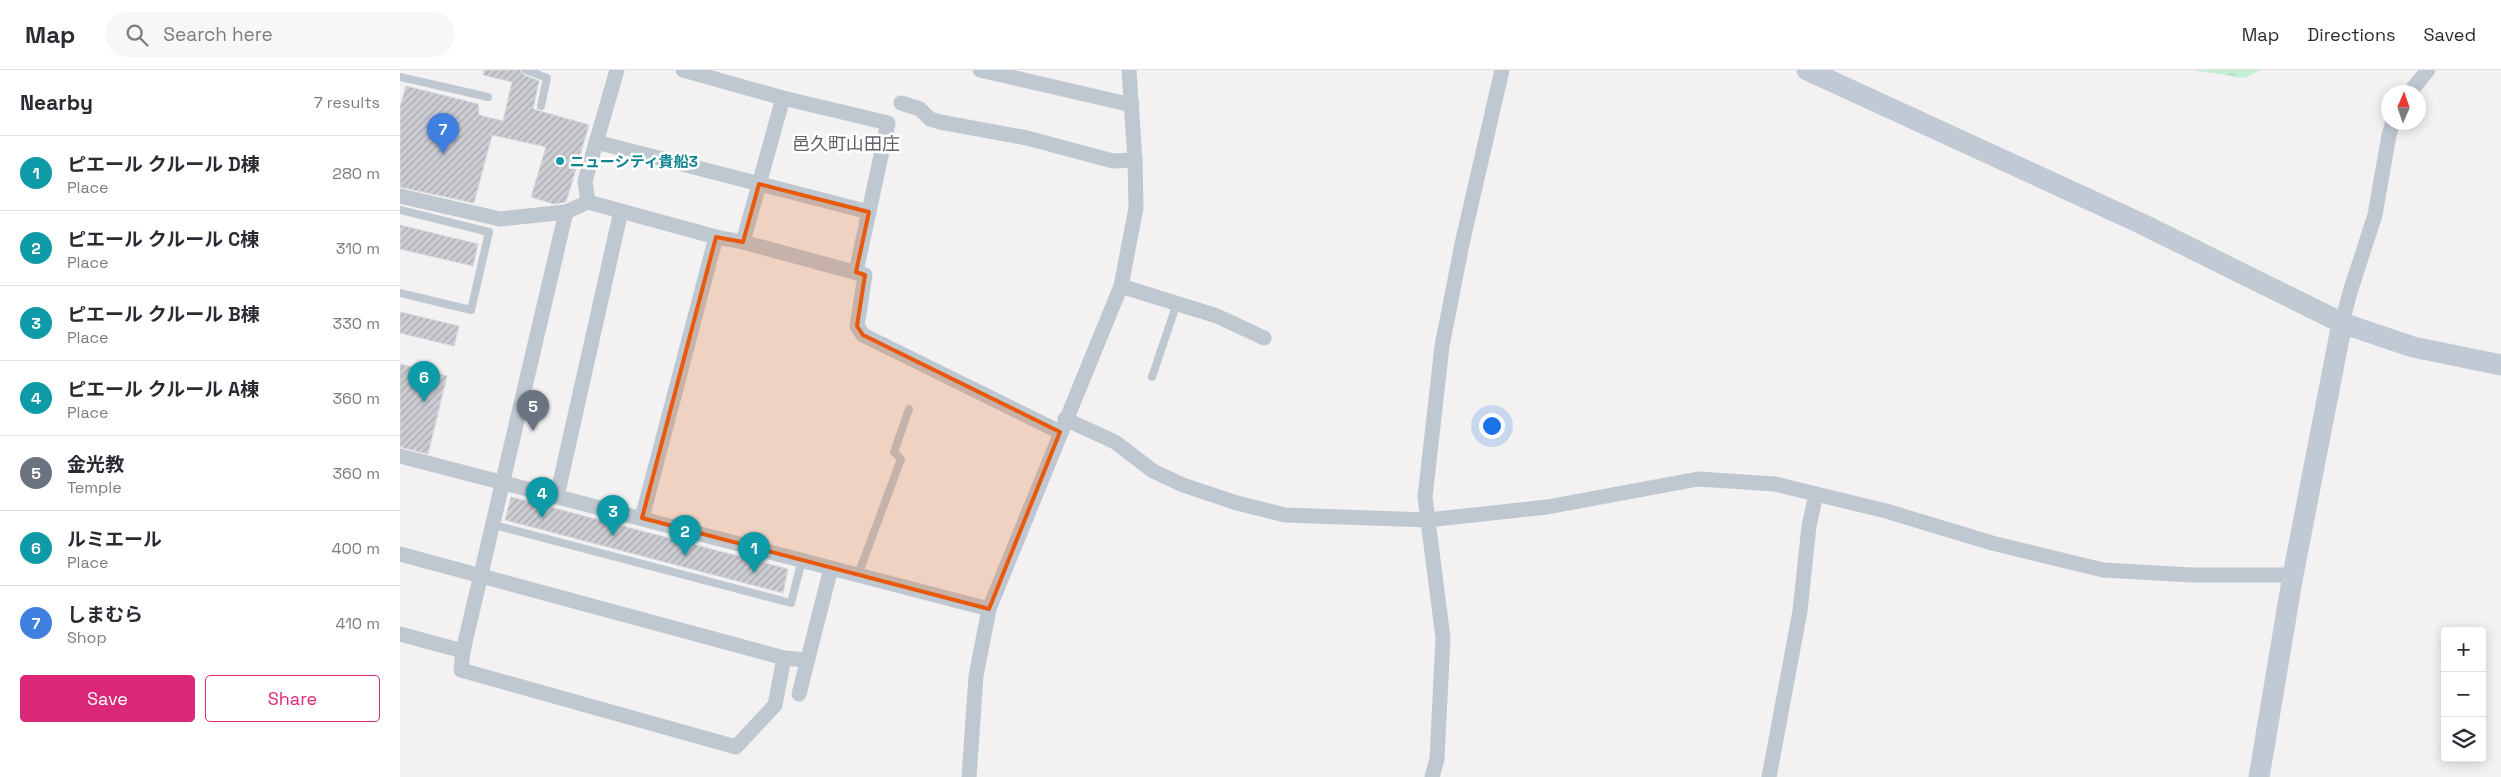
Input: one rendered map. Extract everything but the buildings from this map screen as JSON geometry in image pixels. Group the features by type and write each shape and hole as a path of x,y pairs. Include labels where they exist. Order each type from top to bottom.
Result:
{"street":[{"path":"588,202 585,181 617,70"},
{"path":"683,70 783,98 888,123 856,272"},
{"path":"980,70 1132,105"},
{"path":"969,777 976,676 989,608 1121,286 1136,208 1129,70"},
{"path":"1432,777 1437,759 1443,638 1425,497 1442,346 1462,244 1502,70"},
{"path":"1807,70 2140,223 2342,324 2413,347 2501,366"},
{"path":"2415,85 2427,70"},
{"path":"743,242 783,98"},
{"path":"901,102 920,109 930,119 940,122 1027,138 1113,161 1135,160"},
{"path":"2259,777 2293,575 2342,324 2350,292 2375,215 2391,130"},
{"path":"596,142 869,212"},
{"path":"400,196 500,219 566,212 588,202 866,275 857,326 863,335 993,397 1063,426 1116,442 1153,471 1183,484 1237,503 1285,515 1428,520 1547,507 1698,480 1775,484 1886,511 1992,543 2102,570 2192,574 2293,575"},
{"path":"557,496 621,211"},
{"path":"566,212 504,483 463,651 461,670 736,747 775,704 784,658"},
{"path":"642,518 716,237"},
{"path":"1121,286 1217,316 1264,338"},
{"path":"400,456 989,608"},
{"path":"1769,777 1800,611 1809,526 1816,494"},
{"path":"400,554 784,658 807,660"},
{"path":"799,694 831,568"},
{"path":"400,634 463,651"}],"lane":[{"path":"526,70 547,78 541,106"},
{"path":"400,77 488,97"},
{"path":"400,210 489,232 471,310 400,293"},
{"path":"1152,377 1177,302"},
{"path":"858,574 901,459 894,452 909,409"},
{"path":"494,525 791,603 802,560"}],"highlighted area":[{"path":"759,184 869,212 856,272 865,275 857,326 863,335 1060,432 989,609 642,518 716,237 743,242"}],"green space":[{"path":"2193,70 2261,70 2244,78"}],"place":[{"name":"しまむら","path":"443,154"},
{"name":"ニューシティ貴船3","path":"560,161"},
{"name":"ルミエール","path":"424,402"},
{"name":"金光教","path":"533,431"},
{"name":"ピエール クルール A棟","path":"542,518"},
{"name":"ピエール クルール B棟","path":"613,536"},
{"name":"ピエール クルール C棟","path":"685,556"},
{"name":"ピエール クルール D棟","path":"754,573"}],"district":[{"name":"邑久町山田庄","path":"846,143"}]}
